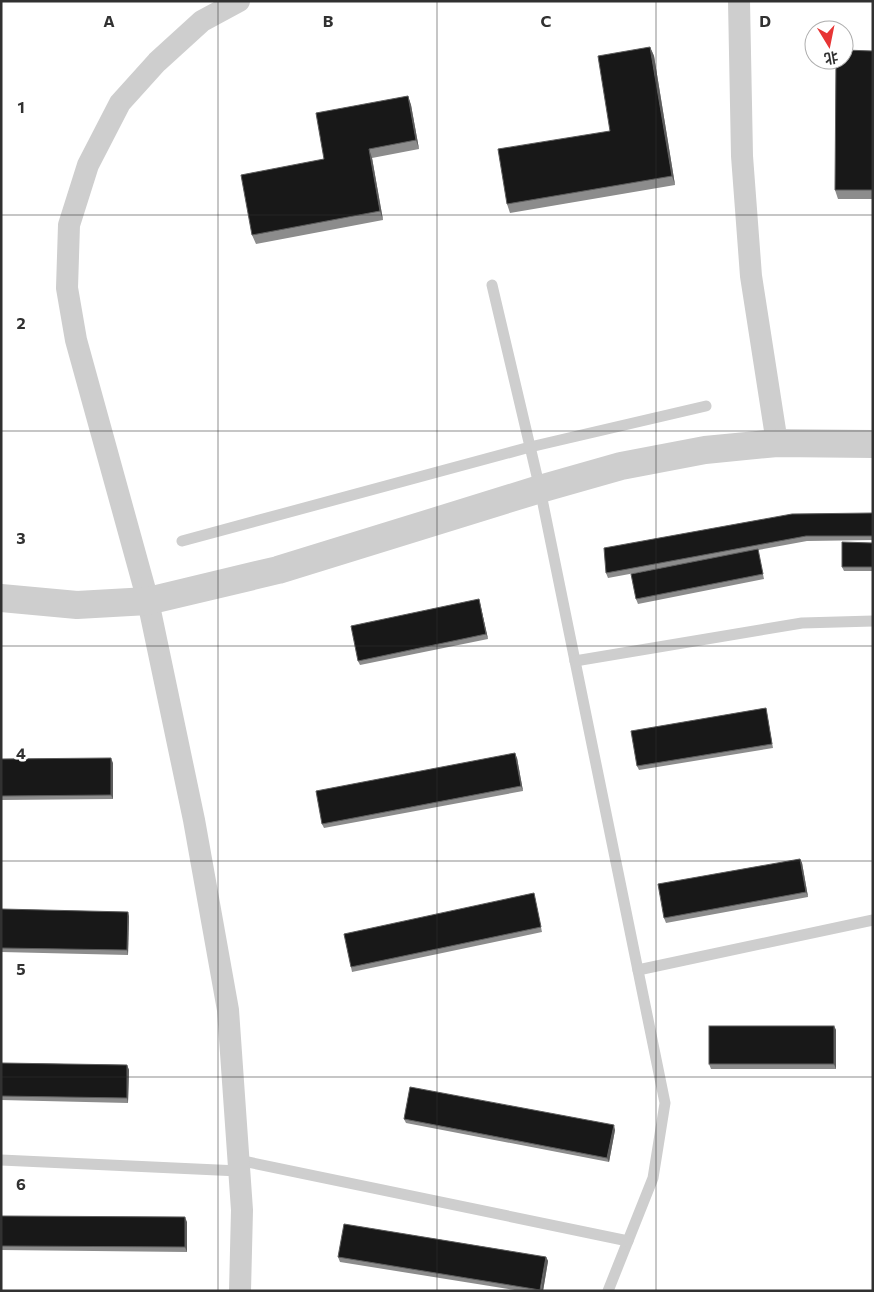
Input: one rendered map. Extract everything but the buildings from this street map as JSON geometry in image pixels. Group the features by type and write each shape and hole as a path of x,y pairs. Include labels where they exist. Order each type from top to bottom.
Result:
{"street":[{"path":"239,1 202,20 157,62 120,102 88,166 69,225 67,288 76,340 148,601 194,820 228,1010 242,1210 240,1291"},
{"path":"739,1 742,156 751,276 777,443"},
{"path":"1,598 77,604 148,601 278,570 621,466 705,450 777,443 873,444"}],"lane":[{"path":"492,285 540,489 665,1103 653,1178 608,1291"},
{"path":"182,541 530,446 706,406"},
{"path":"575,661 802,623 873,621"},
{"path":"638,970 873,920"},
{"path":"1,1160 239,1166 628,1241"}]}
